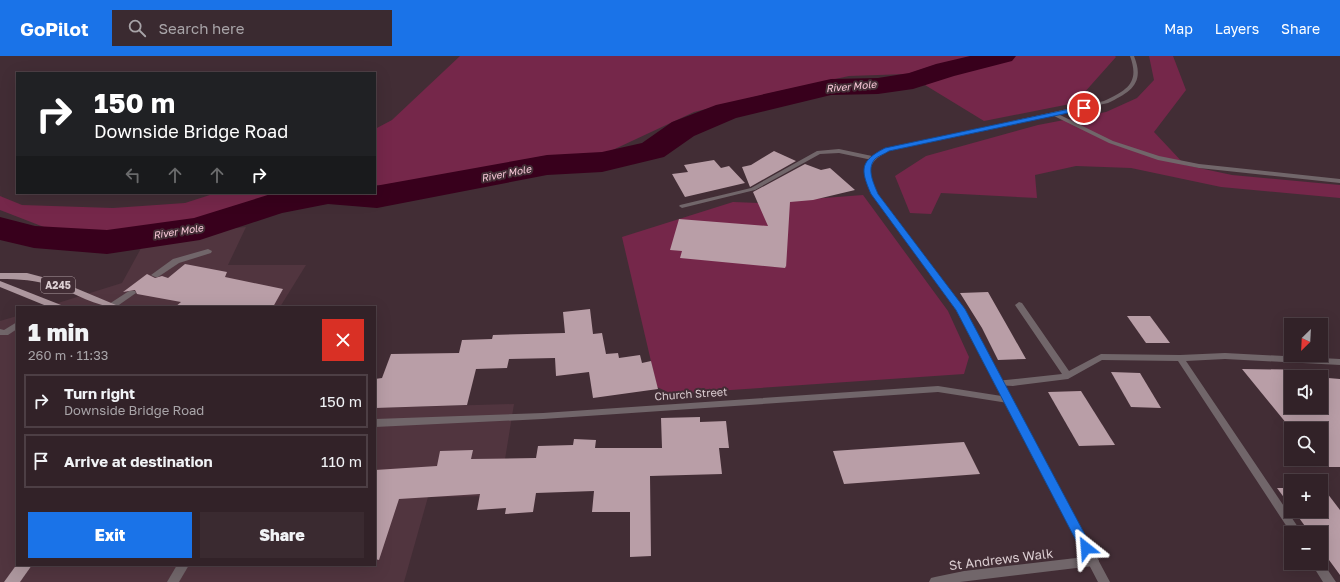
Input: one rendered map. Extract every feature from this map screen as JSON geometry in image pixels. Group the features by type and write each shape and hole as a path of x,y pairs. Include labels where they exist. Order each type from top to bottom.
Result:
{"main road":[{"name":"A245","path":"0,276 27,276 58,284 111,306"},
{"name":"A245","path":"0,284 52,306"},
{"path":"11,582 24,566"}],"street":[{"path":"1104,582 960,309 875,194 870,184 867,169 872,158 887,150 900,146 1106,102 1125,91 1135,82 1138,76 1138,68 1133,57"},
{"path":"1054,114 1111,142 1158,158 1199,166 1340,181"},
{"path":"682,206 754,189 819,152 839,151 872,158"},
{"path":"155,275 176,261 208,251"},
{"path":"114,306 132,293"},
{"path":"1019,305 1068,376"},
{"path":"0,332 4,333 16,326"},
{"path":"999,383 1013,383 1068,376 1101,357 1180,358 1225,356 1340,362"},
{"path":"1180,358 1292,526"},
{"name":"Church Street","path":"376,423 543,416 938,389 1008,400"},
{"name":"St Andrews Walk","path":"935,582 964,576 1093,561"},
{"path":"173,582 182,566"},
{"path":"1322,570 1330,582"}],"shaded area":[{"path":"460,56 1116,57 1075,103 984,121 907,74 849,76 694,112 604,154 544,156 397,185 376,185 376,128 392,120"},
{"path":"1149,56 1173,56 1186,90 1154,132 1185,165 1232,175 1340,185 1340,198 1221,187 1131,168 1076,166 1035,175 1037,198 941,193 931,214 910,213 895,176 926,156 1038,125 1106,112 1137,98 1154,80"},
{"path":"213,194 291,194 164,228 101,232 49,229 0,210 0,196 22,205 113,208 185,203"},
{"path":"863,195 948,311 969,357 964,374 672,394 657,387 622,237 733,202 759,203"},
{"path":"246,227 228,265 306,265 281,306 48,306 122,283 145,241"},
{"path":"16,316 16,566 376,566 376,408 514,404 499,496 428,497 404,582 0,582 0,321"}],"building":[{"path":"774,151 796,161 750,187 742,167 751,165"},
{"path":"714,160 721,168 729,166 745,183 685,197 672,174 688,172 684,165"},
{"path":"805,164 821,170 830,168 855,190 813,200 790,202 786,268 785,266 785,268 680,258 682,251 670,250 679,219 768,226 753,192"},
{"path":"185,264 227,272 225,277 283,289 274,306 176,306 181,302 137,294 135,290 123,292 147,274 155,278 162,276 168,278"},
{"path":"988,292 1026,359 998,360 982,328 960,293"},
{"path":"590,309 593,334 602,333 606,354 618,353 619,358 640,355 642,363 651,361 658,389 593,398 589,372 556,376 555,358 509,359 507,368 476,369 467,405 376,408 376,379 382,378 391,354 459,353 462,340 492,339 493,335 565,333 563,312"},
{"path":"1127,316 1150,316 1170,343 1146,343"},
{"path":"1242,369 1320,370 1284,370 1284,414 1328,414 1328,378 1340,379 1340,467 1320,466 1328,466 1328,422 1285,422"},
{"path":"1111,372 1140,373 1161,408 1131,407"},
{"path":"1081,391 1115,445 1079,446 1048,392"},
{"path":"700,417 700,422 726,421 729,448 719,448 722,474 650,476 651,556 630,557 630,512 592,512 594,491 536,493 533,512 505,514 506,508 477,510 480,494 399,499 379,560 376,559 376,470 437,466 440,451 473,450 471,459 536,458 538,446 573,445 574,439 596,440 595,448 662,448 661,418"},
{"path":"964,442 980,474 844,484 833,451"},
{"path":"1277,488 1284,488 1284,498"},
{"path":"1328,494 1340,510 1340,575 1328,559 1328,526 1305,526 1299,518 1328,518"}],"waterway":[{"name":"River Mole","path":"340,194 377,197 430,188 476,177 547,165 602,162 653,150 683,129 726,111 831,87 878,86 913,81 945,70 1003,56"},
{"name":"River Mole","path":"0,228 34,237 107,242 200,229 273,204 323,194"}],"route":[{"path":"1084,108 900,146 887,150 872,158 868,163 867,169 870,184 875,194 960,309 1086,548"}]}
